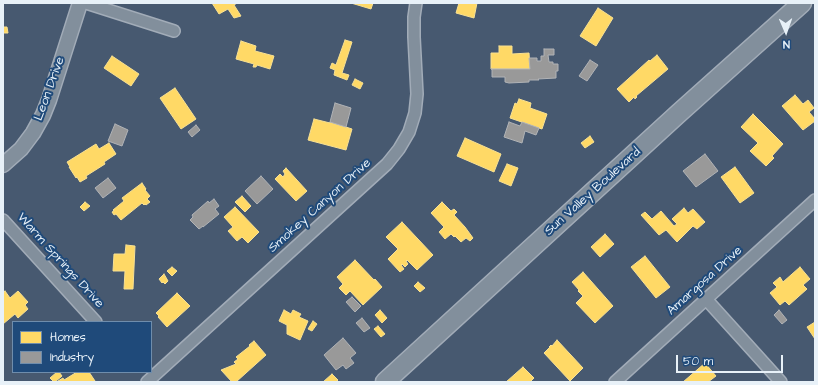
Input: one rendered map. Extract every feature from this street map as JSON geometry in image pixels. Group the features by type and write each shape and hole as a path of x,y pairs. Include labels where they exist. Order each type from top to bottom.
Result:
{"main road":[{"name":"Sun Valley Boulevard","path":"385,382 679,113 802,3"}],"street":[{"name":"Leon Drive","path":"3,165 21,149 33,133 43,115 80,3"},
{"path":"86,3 174,31"},
{"name":"Smokey Canyon Drive","path":"147,379 387,164 399,149 409,132 415,113 417,94 414,17 416,3"},
{"name":"Amargosa Drive","path":"615,382 815,200"},
{"name":"Warm Springs Drive","path":"3,220 95,321"},
{"path":"706,299 781,382"}],"building: Homes":[{"path":"212,3 237,3 234,5 241,16 234,18 228,9 219,14"},
{"path":"351,3 373,3 371,9"},
{"path":"459,3 477,3 474,18 456,13"},
{"path":"598,8 613,18 596,46 580,36"},
{"path":"3,27 7,27 8,33 3,33"},
{"path":"345,40 352,42 342,73 349,75 347,80 334,75 335,70 330,68 332,63 336,65"},
{"path":"241,41 256,46 255,51 274,56 270,69 257,65 256,67 253,67 254,64 236,59"},
{"path":"499,46 512,46 512,54 529,53 530,69 491,69 491,53 499,53"},
{"path":"657,55 668,69 636,96 637,97 635,99 634,97 629,102 617,89 649,60 650,61"},
{"path":"112,56 139,74 131,86 104,68"},
{"path":"355,79 363,83 360,89 352,85"},
{"path":"175,88 196,119 181,129 160,98"},
{"path":"795,95 803,104 808,100 814,108 809,112 815,121 803,130 782,106"},
{"path":"519,99 531,103 530,108 547,114 542,129 510,118 515,103 517,104"},
{"path":"753,114 783,144 772,156 774,158 766,166 750,151 758,143 741,127"},
{"path":"314,119 352,129 346,150 308,140"},
{"path":"590,136 594,142 585,148 581,143"},
{"path":"465,138 501,154 494,172 457,156"},
{"path":"109,143 116,154 80,182 67,162 96,144 99,149"},
{"path":"507,164 518,168 511,186 499,181"},
{"path":"735,167 754,193 740,203 721,177"},
{"path":"286,168 307,191 296,201 275,179 280,174 283,177 285,174 283,171"},
{"path":"142,183 150,196 147,199 150,202 146,205 142,203 121,220 116,214 114,215 112,212 114,211 113,210 124,201 122,198"},
{"path":"242,196 251,206 245,212 235,202"},
{"path":"85,202 90,206 84,211 80,207"},
{"path":"442,202 451,211 454,209 457,212 454,215 473,238 470,241 466,238 461,242 451,234 445,239 439,232 444,227 431,213"},
{"path":"235,207 259,232 248,243 242,237 237,241 228,231 233,227 224,217"},
{"path":"684,208 688,213 693,209 705,222 697,229 693,226 677,242 666,230 659,235 641,215 645,212 652,219 661,211 674,226 677,224 672,219"},
{"path":"402,222 433,255 417,270 407,260 406,261 408,264 405,267 402,264 401,265 404,269 400,272 388,259 398,249 386,237"},
{"path":"605,234 614,244 600,257 591,247"},
{"path":"126,245 135,246 133,289 124,289 125,271 113,271 114,254 125,254"},
{"path":"645,256 670,287 656,298 631,267"},
{"path":"355,260 382,287 363,305 350,291 346,295 339,288 343,284 337,277"},
{"path":"172,267 177,271 172,276 167,271"},
{"path":"800,267 810,279 803,285 807,289 789,305 785,301 780,305 770,293 777,287 773,283 780,277 783,282"},
{"path":"583,272 613,306 595,323 576,303 583,296 572,282"},
{"path":"164,274 168,281 165,284 159,279"},
{"path":"418,282 425,288 420,292 414,286"},
{"path":"5,291 10,298 18,291 28,302 25,305 28,309 18,318 15,314 3,324 3,293"},
{"path":"177,293 190,306 167,327 156,313"},
{"path":"284,310 291,314 293,310 301,314 299,317 308,321 300,340 287,334 287,325 279,321"},
{"path":"380,310 387,318 382,323 375,315"},
{"path":"313,321 317,324 312,331 308,329"},
{"path":"815,322 815,339 807,327"},
{"path":"378,326 385,334 381,337 374,329"},
{"path":"557,340 583,368 570,381 544,353"},
{"path":"254,341 266,355 236,382 232,382 221,370 236,364 234,362 238,359 236,357"},
{"path":"705,363 716,376 708,382 683,382"},
{"path":"523,367 534,378 530,382 506,382"},
{"path":"56,373 60,373 62,376 55,382 50,378"},
{"path":"75,373 90,373 95,381 58,382 63,378 64,380"},
{"path":"332,374 338,380 336,382 323,382"}],"building: Industry":[{"path":"544,49 554,49 554,55 548,55 549,62 558,64 556,78 529,80 529,82 505,82 505,77 492,77 492,69 530,69 529,58 537,58 537,61 541,61 541,56 544,56"},
{"path":"590,60 598,65 587,81 579,76"},
{"path":"335,103 351,108 346,127 330,122"},
{"path":"509,122 520,126 522,122 539,128 536,135 525,131 522,143 504,137"},
{"path":"115,124 128,130 122,146 108,141"},
{"path":"196,125 200,130 192,137 188,132"},
{"path":"705,154 718,171 696,187 683,171"},
{"path":"261,176 273,189 257,204 245,191"},
{"path":"108,178 116,188 103,198 95,188"},
{"path":"214,199 219,206 215,209 219,214 199,229 190,220 193,217 192,215 208,201 209,203"},
{"path":"352,297 361,306 355,312 346,302"},
{"path":"779,310 787,320 782,324 774,315"},
{"path":"362,318 370,328 364,332 356,323"},
{"path":"343,338 356,353 350,358 354,363 346,369 343,365 336,370 324,355"}]}
